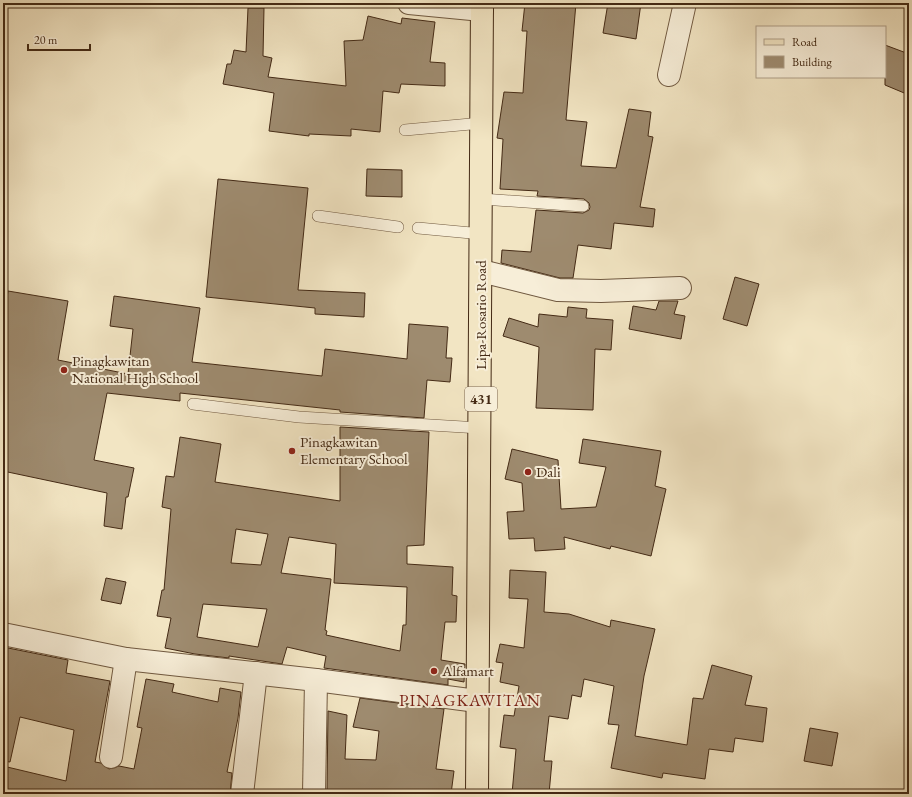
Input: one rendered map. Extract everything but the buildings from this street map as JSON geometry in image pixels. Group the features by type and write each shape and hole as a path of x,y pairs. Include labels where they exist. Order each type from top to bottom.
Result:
{"main road":[{"name":"Lipa-Rosario Road","path":"477,794 482,234 482,6"}],"street":[{"path":"408,3 482,6"},
{"path":"670,75 685,3"},
{"path":"481,271 558,290 601,291 680,288"},
{"path":"3,634 126,659 316,680 477,701"},
{"path":"111,757 126,659"},
{"path":"242,794 256,673"},
{"path":"314,794 316,680"}],"lane":[{"path":"405,130 482,123"},
{"path":"482,200 583,206"},
{"path":"318,216 398,227"},
{"path":"418,228 482,234"},
{"path":"193,404 299,417 480,428"}],"place":[{"name":"Pinagkawitan National High School","path":"64,370"},
{"name":"Pinagkawitan Elementary School","path":"292,451"},
{"name":"Dali","path":"528,472"},
{"name":"Alfamart","path":"434,671"}],"district":[{"name":"PINAGKAWITAN","path":"470,700"}]}
